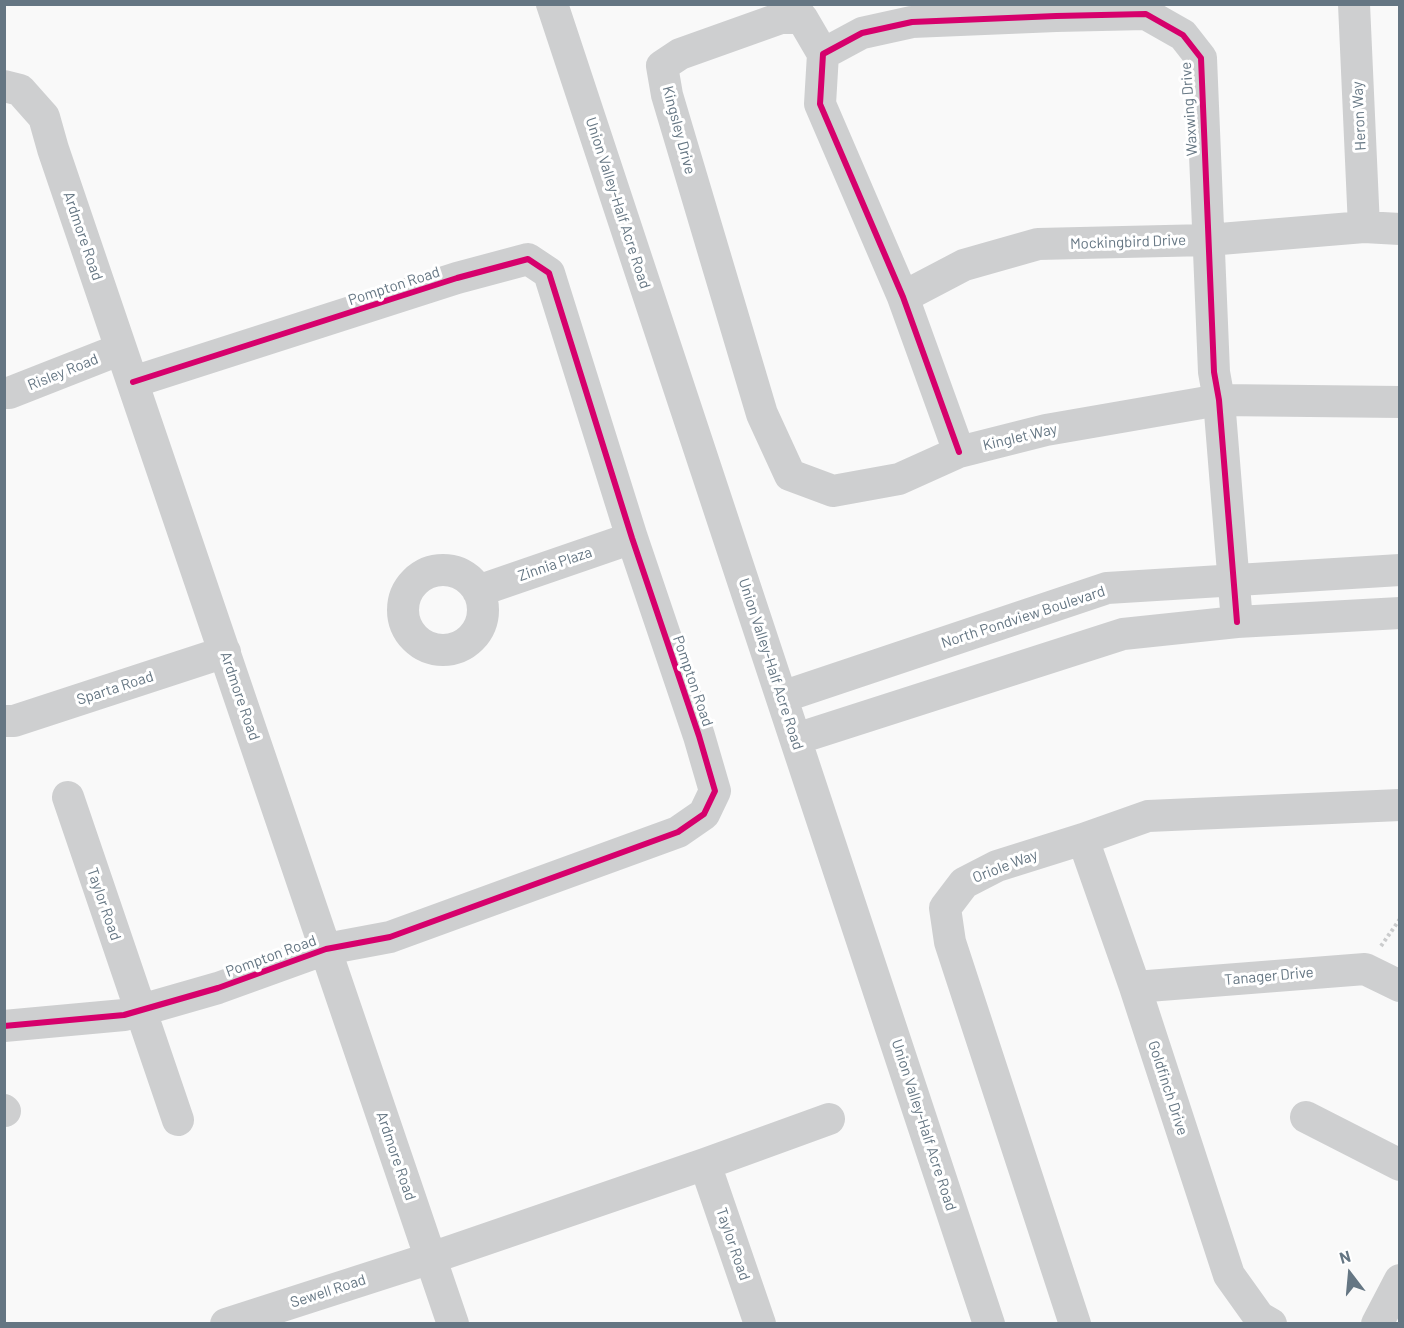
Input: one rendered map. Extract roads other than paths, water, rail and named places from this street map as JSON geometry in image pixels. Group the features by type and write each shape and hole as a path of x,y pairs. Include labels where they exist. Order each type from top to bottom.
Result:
{"street":[{"name":"Union Valley-Half Acre Road","path":"552,4 989,1323"},
{"name":"Heron Way","path":"1354,4 1364,227"},
{"name":"Waxwing Drive","path":"823,54 862,33 912,22 1056,10 1146,14 1183,35 1201,58 1214,372 1220,400 1237,622"},
{"name":"Kingsley Drive","path":"741,342 668,95 662,66 680,54 781,18 802,18 823,54"},
{"path":"823,54 820,104 903,297 959,452"},
{"name":"Ardmore Road","path":"4,86 20,90 44,117 453,1323"},
{"name":"Mockingbird Drive","path":"903,297 964,265 1038,244 1208,240 1364,227 1400,228"},
{"name":"Pompton Road","path":"4,1026 124,1015 218,988 326,949 390,937 678,832 704,814 715,791 699,736 632,538 549,273 528,258 457,278 133,382"},
{"name":"Kinglet Way","path":"741,342 762,414 790,475 833,491 899,479 959,452 1046,430 1220,400 1400,402"},
{"name":"Risley Road","path":"4,393 121,349"},
{"name":"Zinnia Plaza","path":"478,591 632,538"},
{"name":"North Pondview Boulevard","path":"782,697 1107,588 1400,570"},
{"path":"796,739 1123,634 1237,622 1400,613"},
{"name":"North Pondview Boulevard","path":"934,647 944,691"},
{"name":"Sparta Road","path":"4,721 14,721 225,652"},
{"name":"Taylor Road","path":"68,797 178,1120"},
{"name":"Oriole Way","path":"1076,1323 950,942 945,908 964,883 997,866 1149,816 1400,805"},
{"name":"Goldfinch Drive","path":"1083,839 1135,987 1229,1275 1259,1317 1271,1323"},
{"name":"Tanager Drive","path":"1135,987 1365,969 1400,986"},
{"path":"1306,1117 1400,1165"},
{"name":"Sewell Road","path":"226,1323 431,1258 829,1119"},
{"name":"Taylor Road","path":"705,1164 760,1323"},
{"path":"1377,1323 1400,1280"}]}
